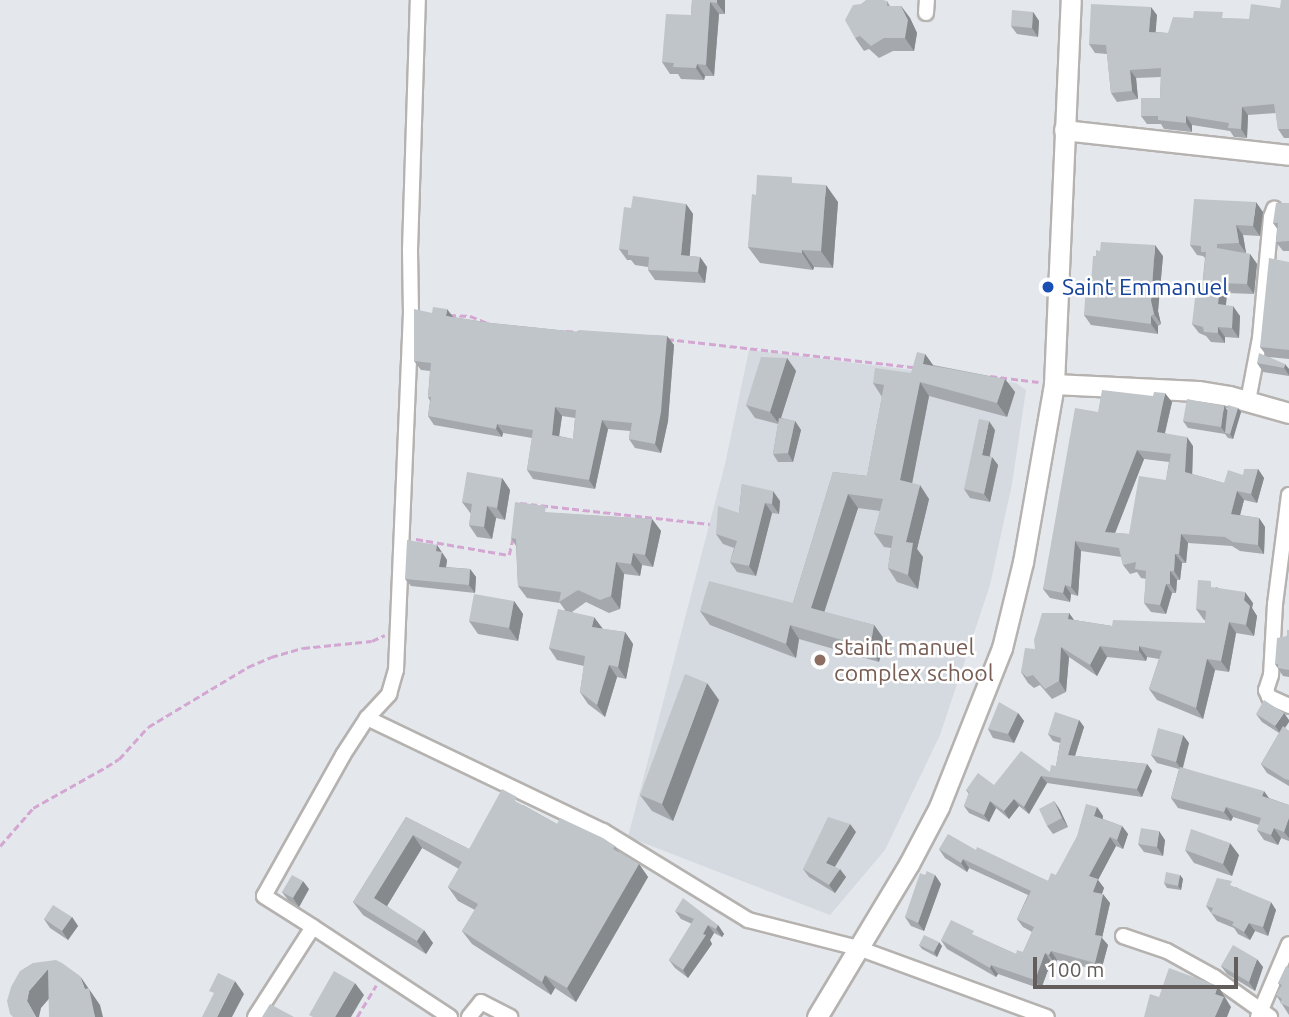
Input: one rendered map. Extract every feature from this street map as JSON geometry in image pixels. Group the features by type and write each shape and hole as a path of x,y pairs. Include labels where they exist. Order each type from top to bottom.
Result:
{"street":[{"path":"418,0 396,670 389,694 367,718 264,896 450,1017"},
{"path":"817,1017 939,807 1002,648 1023,562 1054,384 1071,0"},
{"path":"1064,130 1289,155"},
{"path":"1248,401 1260,338 1271,217 1274,209"},
{"path":"1054,384 1198,391 1289,413"},
{"path":"1289,495 1275,604 1271,675 1266,691 1269,697 1289,705"},
{"path":"367,718 603,831 748,920 858,948 1047,1017"},
{"path":"255,1017 313,927"},
{"path":"1123,936 1167,951 1214,977 1263,1015 1289,944"},
{"path":"469,1017 481,1002 510,1017"}],"path":[{"path":"446,315 470,316 489,324"},
{"path":"555,331 590,333"},
{"path":"665,339 919,367"},
{"path":"986,376 1054,384"},
{"path":"518,514 520,501 709,524"},
{"path":"402,537 509,555 515,528"},
{"path":"0,846 33,808 106,767 118,759 148,727 229,678 271,657 303,649 372,641 398,626"},
{"path":"357,1017 383,973"}],"shaded area":[{"name":"staint manuel complex school","path":"749,350 1016,383 1026,390 1012,484 990,585 940,735 885,850 830,915 628,837 725,464"}],"building":[{"path":"692,0 717,0 717,3 710,2 706,65 697,64 696,68 673,67 674,63 662,62 666,14 691,15"},
{"path":"866,0 883,0 887,1 887,6 901,6 908,20 905,38 884,38 871,46 860,36 855,38 845,20 853,5"},
{"path":"1281,0 1289,0 1289,129 1278,129 1274,104 1242,107 1241,129 1228,128 1229,123 1186,116 1186,123 1158,120 1158,116 1141,116 1141,98 1160,98 1161,68 1130,70 1132,91 1111,93 1106,45 1089,44 1091,4 1151,7 1149,32 1168,33 1173,17 1193,18 1194,11 1223,12 1222,18 1249,19 1251,4 1280,8"},
{"path":"1012,10 1033,12 1032,28 1011,26"},
{"path":"757,175 792,177 792,183 826,185 821,251 802,250 802,253 748,247 752,194 756,195"},
{"path":"633,196 686,204 681,255 700,257 698,272 648,270 649,257 628,255 628,250 619,249 624,207 631,208"},
{"path":"1194,199 1256,202 1253,226 1236,225 1239,243 1217,244 1217,248 1250,254 1247,284 1220,283 1218,304 1233,306 1232,328 1218,327 1218,333 1204,332 1203,327 1192,324 1195,298 1201,298 1206,252 1201,252 1201,246 1190,245"},
{"path":"1276,203 1289,203 1289,241 1276,242 1278,223 1273,223"},
{"path":"1101,242 1155,245 1151,301 1154,314 1151,316 1151,324 1084,315 1086,285 1091,285 1093,256 1096,256 1096,250 1100,251"},
{"path":"1269,258 1289,262 1289,350 1260,347"},
{"path":"433,307 447,309 446,316 491,323 578,332 667,336 661,412 655,444 629,439 632,423 602,420 589,480 527,470 533,430 497,424 496,429 428,416 431,363 414,361 414,309 432,313","holes":["555,407 576,410 573,439 552,435"]},
{"path":"917,352 925,354 923,364 1005,379 997,403 920,382 900,480 920,485 906,542 913,543 908,575 888,568 893,536 874,533 883,499 848,494 811,608 874,625 870,648 790,625 786,644 700,611 709,581 793,603 833,472 867,476 884,385 873,383 875,368 911,373"},
{"path":"1259,353 1285,364 1284,368 1257,363"},
{"path":"761,357 787,358 770,412 746,405"},
{"path":"1102,390 1153,396 1154,392 1165,393 1157,432 1187,437 1185,472 1224,483 1228,470 1243,475 1244,469 1258,469 1251,494 1237,491 1231,514 1259,518 1258,545 1233,542 1225,537 1181,534 1179,554 1175,554 1174,571 1170,571 1170,584 1166,584 1160,605 1144,603 1146,571 1135,569 1136,562 1123,565 1119,548 1075,541 1071,587 1065,585 1063,593 1043,589 1075,408 1098,412","holes":["1137,450 1171,454 1166,480 1139,476 1129,534 1105,532"]},
{"path":"1187,399 1224,406 1221,427 1183,421"},
{"path":"1228,405 1238,408 1230,434 1225,433"},
{"path":"779,418 795,421 788,453 773,454"},
{"path":"979,419 989,421 982,455 992,457 984,494 964,489"},
{"path":"467,472 502,478 497,508 487,506 484,527 469,525 472,504 462,502"},
{"path":"742,484 773,491 772,504 765,503 749,566 730,562 737,541 716,534 718,506 739,513"},
{"path":"515,502 546,506 545,512 652,519 645,555 633,553 631,564 616,562 611,596 600,600 578,590 559,602 561,592 518,586 516,539 511,538"},
{"path":"407,540 437,545 436,551 442,552 439,567 470,569 469,585 405,579"},
{"path":"1198,580 1211,581 1211,587 1245,592 1244,600 1250,606 1246,625 1229,622 1221,661 1207,659 1196,708 1149,689 1162,651 1139,646 1139,651 1100,646 1090,665 1061,647 1059,681 1045,689 1033,675 1027,677 1021,672 1025,648 1035,649 1034,640 1042,613 1069,613 1068,619 1112,626 1113,620 1205,623 1206,611 1196,609"},
{"path":"474,594 514,601 509,628 469,621"},
{"path":"558,609 594,617 592,627 625,632 618,667 609,665 597,705 580,692 585,656 549,648"},
{"path":"1287,630 1289,670 1278,668 1278,664 1275,664 1277,638 1287,636"},
{"path":"685,674 707,683 662,804 640,795"},
{"path":"1264,700 1284,713 1275,726 1256,714"},
{"path":"999,702 1018,713 1008,734 988,729"},
{"path":"1055,712 1079,720 1068,755 1147,764 1137,789 1041,776 1024,807 1014,799 1004,811 990,801 984,815 964,806 969,792 966,790 978,773 994,785 1021,751 1050,772 1051,765 1056,766 1061,738 1048,734"},
{"path":"1283,726 1289,731 1289,780 1261,764"},
{"path":"1158,728 1183,735 1176,762 1151,755"},
{"path":"1180,767 1264,791 1262,796 1289,805 1289,818 1284,832 1274,828 1271,835 1257,830 1261,818 1226,807 1224,812 1171,798"},
{"path":"502,789 517,797 515,801 557,824 560,818 603,838 615,846 613,849 639,864 567,988 545,975 542,982 462,931 478,904 448,887 462,862 413,835 374,898 424,930 417,941 353,902 406,817 469,849"},
{"path":"1054,801 1062,818 1047,826 1039,809"},
{"path":"1086,804 1097,807 1094,816 1122,826 1117,840 1110,837 1089,876 1098,879 1093,892 1103,894 1095,935 1102,936 1095,963 1051,951 1049,955 1045,953 1035,980 991,965 990,968 941,940 951,920 974,931 972,934 1016,954 1017,950 1023,952 1034,927 1017,919 1031,891 963,859 961,863 939,849 948,834 976,850 977,847 1048,881 1051,873 1056,875 1077,836"},
{"path":"828,817 850,824 826,863 840,869 829,885 803,869"},
{"path":"1141,828 1159,831 1157,847 1138,844"},
{"path":"1191,829 1230,843 1223,864 1185,850"},
{"path":"927,871 935,875 918,923 905,917 920,873 925,875"},
{"path":"1166,872 1180,875 1178,886 1164,883"},
{"path":"292,875 303,881 293,898 282,892"},
{"path":"1217,878 1232,881 1230,885 1271,902 1263,927 1249,923 1244,932 1232,925 1234,922 1211,913 1213,908 1206,906"},
{"path":"683,898 718,925 716,929 708,925 703,934 706,935 683,970 669,960 694,919 675,911"},
{"path":"53,905 72,917 62,931 44,919"},
{"path":"924,935 939,942 934,952 919,945"},
{"path":"1233,945 1257,959 1249,982 1221,966"},
{"path":"56,960 80,976 85,989 89,988 95,1017 49,1017 48,969 29,991 27,1001 36,1017 13,1017 7,1001 20,971 33,963"},
{"path":"1286,966 1289,968 1289,1007 1280,1003 1282,999 1276,995 1282,985 1278,983"},
{"path":"1169,968 1218,986 1215,994 1224,997 1215,1017 1144,1017 1150,994 1159,997"},
{"path":"334,971 355,983 335,1017 309,1015"},
{"path":"218,973 235,981 217,1017 202,1017 214,993 209,991"},
{"path":"270,1004 294,1017 262,1017"}],"place":[{"name":"Saint Emmanuel","path":"1048,287"},
{"name":"staint manuel complex school","path":"820,660"}]}
